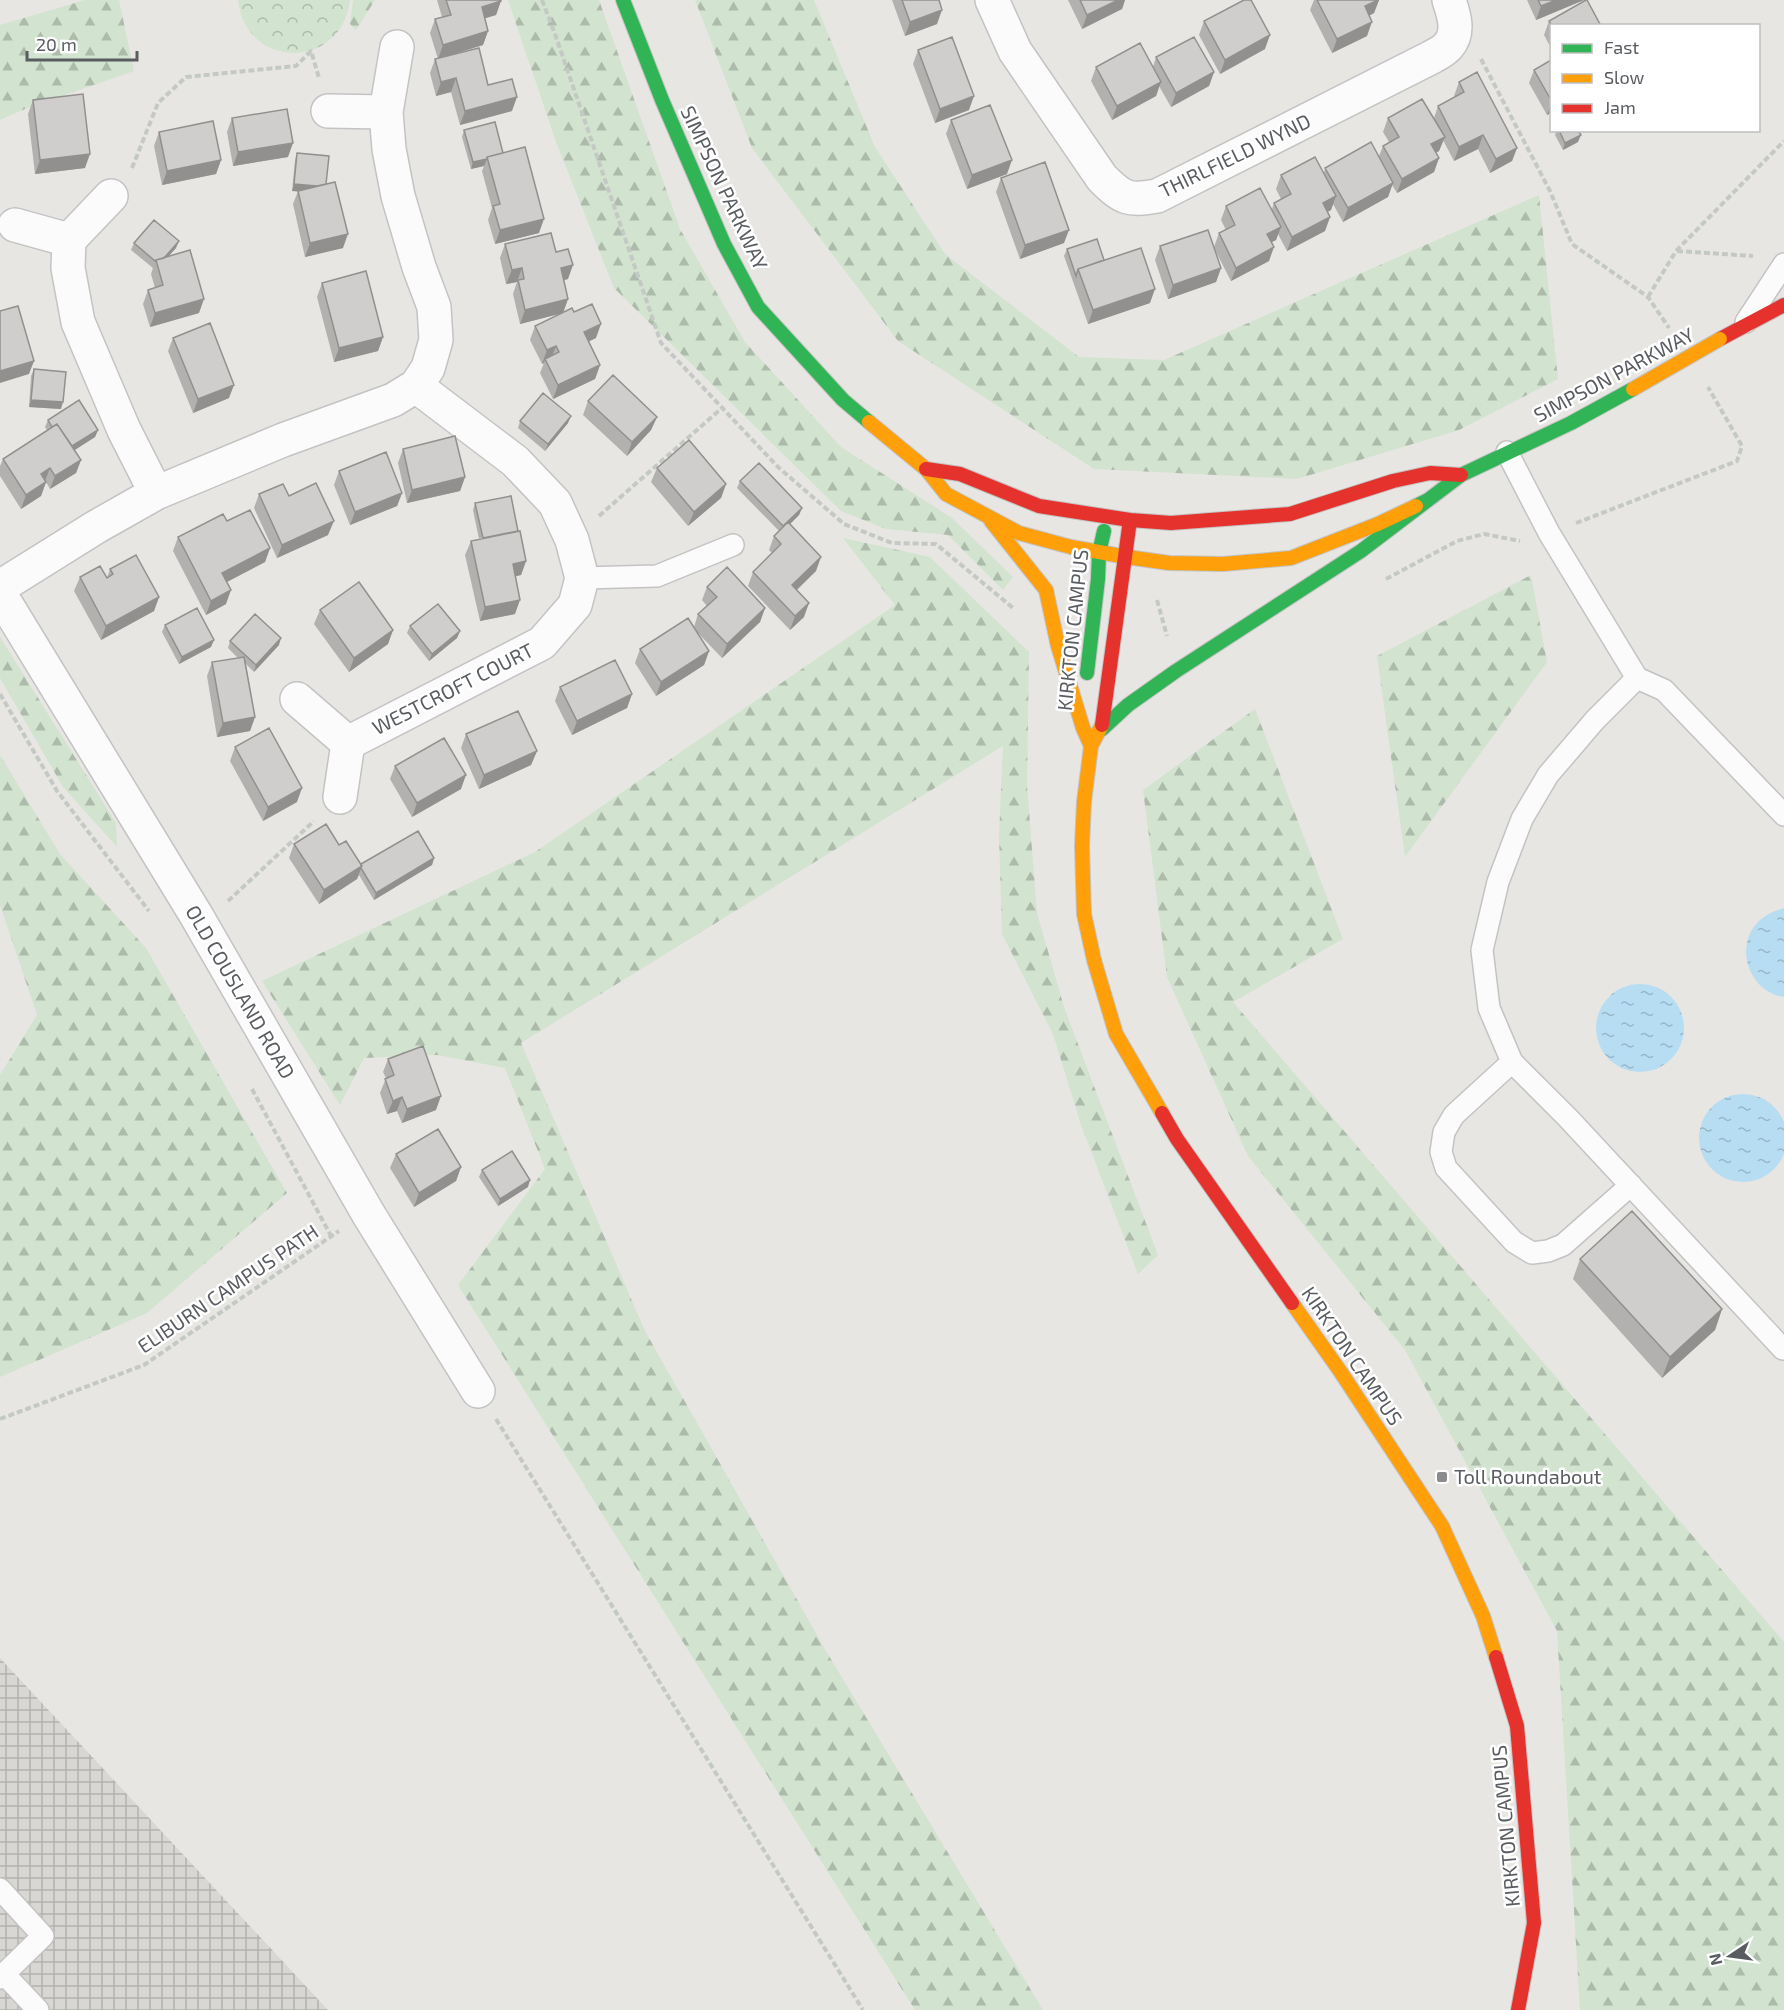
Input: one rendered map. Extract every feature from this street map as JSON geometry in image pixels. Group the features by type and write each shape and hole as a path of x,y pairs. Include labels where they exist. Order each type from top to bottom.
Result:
{"main road":[{"name":"SIMPSON PARKWAY","path":"623,0 662,100 724,244 758,307 843,400 926,469 946,494 1019,532 1099,553 1169,563 1223,564 1291,558 1378,524 1428,500 1461,475 1571,423 1784,305"},
{"path":"926,469 960,474 1039,506 1130,520 1171,523 1290,514 1393,481 1430,472 1461,475"},
{"path":"1102,729 1128,705 1176,670 1361,551 1428,500"},
{"path":"986,515 1046,590 1058,646 1083,728"},
{"name":"KIRKTON CAMPUS","path":"1091,746 1083,728 1099,553 1107,517"},
{"name":"KIRKTON CAMPUS","path":"1130,520 1102,729 1091,746 1083,824 1084,914 1094,960 1116,1034 1177,1139 1340,1371 1442,1526 1483,1616 1517,1726 1518,1737 1534,1923 1518,2010"}],"street":[{"name":"THIRLFIELD WYND","path":"992,0 1015,51 1102,178 1117,193 1134,200 1157,196 1403,73 1448,46 1455,32"},
{"path":"1449,0 1455,32"},
{"path":"0,587 96,526 156,493 283,440 393,400 416,386 428,368 436,340 435,307 418,267 398,196 389,149 386,112 397,47"},
{"path":"328,111 386,112"},
{"path":"111,196 69,240 68,268 78,322 124,430 156,493"},
{"path":"15,225 69,240"},
{"path":"416,386 515,461 555,503 572,540 582,578"},
{"name":"WESTCROFT COURT","path":"348,743 542,643 575,605 582,578"},
{"name":"OLD COUSLAND ROAD","path":"0,594 196,915 369,1215 478,1391"},
{"name":"WESTCROFT COURT","path":"297,699 348,743"},
{"name":"WESTCROFT COURT","path":"340,796 348,743"}],"lane":[{"path":"1743,327 1784,264"},
{"path":"1507,452 1549,533 1637,678 1664,690 1784,815"},
{"path":"582,578 657,576 733,545"},
{"path":"1637,678 1595,720 1548,775 1521,819 1498,882 1482,950 1489,1008 1512,1062 1568,1118 1783,1349"},
{"path":"1512,1062 1454,1115 1444,1132 1441,1152 1446,1168 1514,1242 1532,1252 1548,1251 1563,1245 1631,1185"},
{"path":"0,1889 43,1936 2,1976 38,2010"}],"path":[{"path":"1455,32 1484,62 1550,191 1572,244 1648,297 1673,334"},
{"path":"111,196 128,179 158,103 186,77 296,66 311,51 328,111"},
{"path":"1648,297 1676,251 1784,141"},
{"path":"1676,251 1762,257"},
{"path":"1549,533 1737,461 1742,446 1717,399 1704,381"},
{"path":"572,540 722,408"},
{"path":"0,694 57,791 151,913"},
{"path":"196,915 227,902 340,796"},
{"path":"248,1081 331,1236"},
{"name":"ELIBURN CAMPUS PATH","path":"0,1419 144,1365 331,1236 369,1215"},
{"path":"478,1391 863,2010"}],"shaded area":[{"path":"0,1658 328,2010 0,2010"}],"green space":[{"path":"85,0 119,0 134,71 0,120 0,25"},
{"path":"238,0 350,0 343,23 330,40 313,49 294,53 275,50 258,40 245,23"},
{"path":"353,0 375,0 356,30 350,24"},
{"path":"508,0 599,0 680,229 745,342 841,447 952,518 1013,577 1003,590 948,535 886,529 841,511 614,288 556,142"},
{"path":"695,0 814,0 875,147 945,254 1079,357 1164,360 1539,195 1558,379 1459,430 1297,479 1094,469 898,341 752,148"},
{"path":"843,538 930,557 1029,652 1027,785 1037,913 1064,1007 1158,1255 1138,1274 1081,1125 1053,1034 1002,934 999,835 1003,746 521,1043 645,1331 826,1651 1043,2010 915,2010 458,1285 545,1169 505,1068 437,1055 364,1058 340,1105 262,981 535,852 895,605"},
{"path":"1531,575 1547,662 1405,857 1377,656"},
{"path":"0,637 116,823 117,847 63,787 0,678"},
{"path":"1255,709 1343,939 1233,1002 1784,1642 1784,2010 1580,2010 1557,1631 1405,1350 1248,1156 1167,977 1143,790"},
{"path":"0,755 60,854 146,948 287,1193 147,1313 0,1377 0,1075 37,1015 0,905"}],"water":[{"path":"1784,908 1784,997 1762,987 1754,977 1746,955 1751,931 1759,921"},
{"path":"1640,984 1657,987 1671,997 1681,1011 1684,1028 1681,1045 1671,1059 1657,1069 1640,1072 1623,1069 1609,1059 1599,1045 1596,1028 1599,1011 1609,997 1623,987"},
{"path":"1743,1094 1760,1097 1768,1101 1780,1113 1784,1121 1784,1155 1780,1163 1768,1175 1760,1179 1743,1182 1726,1179 1718,1175 1706,1163 1702,1155 1699,1138 1702,1121 1706,1113 1718,1101 1726,1097"}],"building":[{"path":"446,0 501,1 482,7 488,31 443,45 435,19 451,15"},
{"path":"902,0 939,0 942,10 910,22"},
{"path":"1080,0 1118,0 1087,15"},
{"path":"1244,0 1251,0 1270,35 1225,60 1204,21"},
{"path":"1317,0 1378,0 1365,6 1372,22 1337,39"},
{"path":"1538,0 1556,0 1541,6"},
{"path":"1587,0 1600,24 1551,24 1549,21"},
{"path":"952,37 974,96 940,109 918,50"},
{"path":"1194,37 1214,72 1176,93 1156,57"},
{"path":"1140,43 1161,82 1117,106 1096,67"},
{"path":"479,48 488,85 512,79 517,97 465,111 456,78 441,82 435,59"},
{"path":"1550,61 1550,98 1534,70"},
{"path":"1477,72 1517,148 1496,159 1483,135 1459,147 1438,106 1464,92 1459,82"},
{"path":"83,94 90,154 40,160 33,100"},
{"path":"1422,99 1445,137 1431,144 1439,158 1402,179 1383,146 1399,137 1388,118"},
{"path":"990,105 1012,160 972,175 951,120"},
{"path":"287,109 293,143 238,152 232,118"},
{"path":"213,121 221,160 167,171 159,132"},
{"path":"495,122 503,153 473,162 464,130"},
{"path":"1560,132 1579,132 1581,135 1565,143"},
{"path":"1371,142 1393,183 1348,208 1325,168"},
{"path":"525,147 544,219 500,230 493,206 500,204 487,157"},
{"path":"297,153 329,156 326,184 317,186 294,184"},
{"path":"1315,157 1336,196 1323,203 1330,217 1292,237 1274,203 1291,194 1281,175"},
{"path":"1045,162 1069,230 1025,245 1001,178"},
{"path":"335,182 348,234 310,243 298,191"},
{"path":"1260,188 1281,227 1267,234 1274,247 1236,268 1219,233 1235,225 1226,206"},
{"path":"154,220 179,241 164,258 155,261 134,243"},
{"path":"1208,230 1221,268 1173,285 1160,246"},
{"path":"551,233 556,252 568,249 573,265 561,268 568,299 525,310 518,280 524,279 522,268 512,270 505,244"},
{"path":"1097,239 1104,260 1078,269 1076,276 1067,249"},
{"path":"1141,248 1155,289 1093,310 1078,269"},
{"path":"190,250 204,299 155,313 148,290 163,285 156,260"},
{"path":"366,271 383,337 339,348 322,283"},
{"path":"592,304 601,324 584,332 600,365 558,385 545,359 559,352 556,346 547,350 535,326 572,308 574,312"},
{"path":"18,306 34,361 0,371 0,311"},
{"path":"210,323 234,385 198,399 173,338"},
{"path":"34,369 66,372 63,402 31,400"},
{"path":"613,375 657,417 632,442 588,401"},
{"path":"543,393 571,416 548,444 520,421"},
{"path":"79,400 98,430 72,446 57,424 52,427 48,420"},
{"path":"57,424 81,460 55,476 50,468 41,474 46,482 26,495 3,459"},
{"path":"455,436 465,477 412,490 403,449"},
{"path":"689,440 726,484 694,512 657,468"},
{"path":"386,452 402,493 355,512 339,471"},
{"path":"759,463 802,508 783,526 740,481"},
{"path":"316,483 334,521 282,545 259,494 283,484 289,496"},
{"path":"511,496 518,531 483,538 475,503"},
{"path":"250,510 270,548 222,573 231,590 211,601 178,537 223,514 227,521"},
{"path":"788,522 821,557 792,585 809,603 795,616 753,572 781,544 774,536"},
{"path":"520,531 526,561 513,564 520,600 485,607 471,541"},
{"path":"136,555 159,597 106,626 80,577 100,566 107,578 113,574 110,569"},
{"path":"727,567 765,608 727,644 698,614 717,597 707,587"},
{"path":"359,582 393,630 354,658 320,610"},
{"path":"438,604 460,631 432,654 410,626"},
{"path":"197,608 214,640 182,657 165,625"},
{"path":"255,614 281,638 256,665 230,641"},
{"path":"688,618 709,651 661,682 640,649"},
{"path":"244,657 255,717 223,723 212,662"},
{"path":"615,660 632,694 577,721 560,687"},
{"path":"518,711 537,751 484,775 466,734"},
{"path":"269,728 302,788 268,807 235,747"},
{"path":"444,738 466,775 417,803 395,766"},
{"path":"326,824 339,845 346,841 362,866 324,890 294,844"},
{"path":"418,831 434,858 376,893 361,868 361,864"},
{"path":"423,1046 441,1096 407,1109 402,1097 393,1101 385,1079 394,1075 388,1059"},
{"path":"438,1129 461,1167 419,1193 396,1154"},
{"path":"512,1151 530,1180 500,1199 482,1170"},
{"path":"1632,1211 1722,1309 1670,1357 1580,1259"}],"traffic: fast":[{"path":"623,0 662,100 724,244 758,307 843,400 869,422"},
{"path":"1416,506 1428,500 1461,475 1571,423 1633,389"},
{"path":"1102,729 1128,705 1176,671 1361,551 1428,500"},
{"path":"1087,673 1099,553 1104,531"}],"traffic: slow":[{"path":"1633,389 1720,339"},
{"path":"869,422 926,469 946,494 1019,533 1071,547 1127,557"},
{"path":"1127,557 1169,563 1223,564 1291,558 1378,524 1416,506"},
{"path":"991,521 1046,590 1058,646 1083,728 1091,746"},
{"path":"1102,725 1091,746 1084,802 1082,846 1084,914 1094,960 1116,1034 1162,1113"},
{"path":"1292,1303 1340,1371 1442,1526 1483,1616 1496,1657"}],"traffic: jam":[{"path":"1720,339 1784,305"},
{"path":"926,469 960,474 1039,506 1130,520 1102,725"},
{"path":"1130,520 1171,523 1290,514 1393,481 1430,473 1461,475"},
{"path":"1162,1113 1177,1139 1292,1303"},
{"path":"1496,1657 1517,1726 1534,1923 1518,2010"}],"place":[{"name":"Toll Roundabout","path":"1442,1477"}]}
